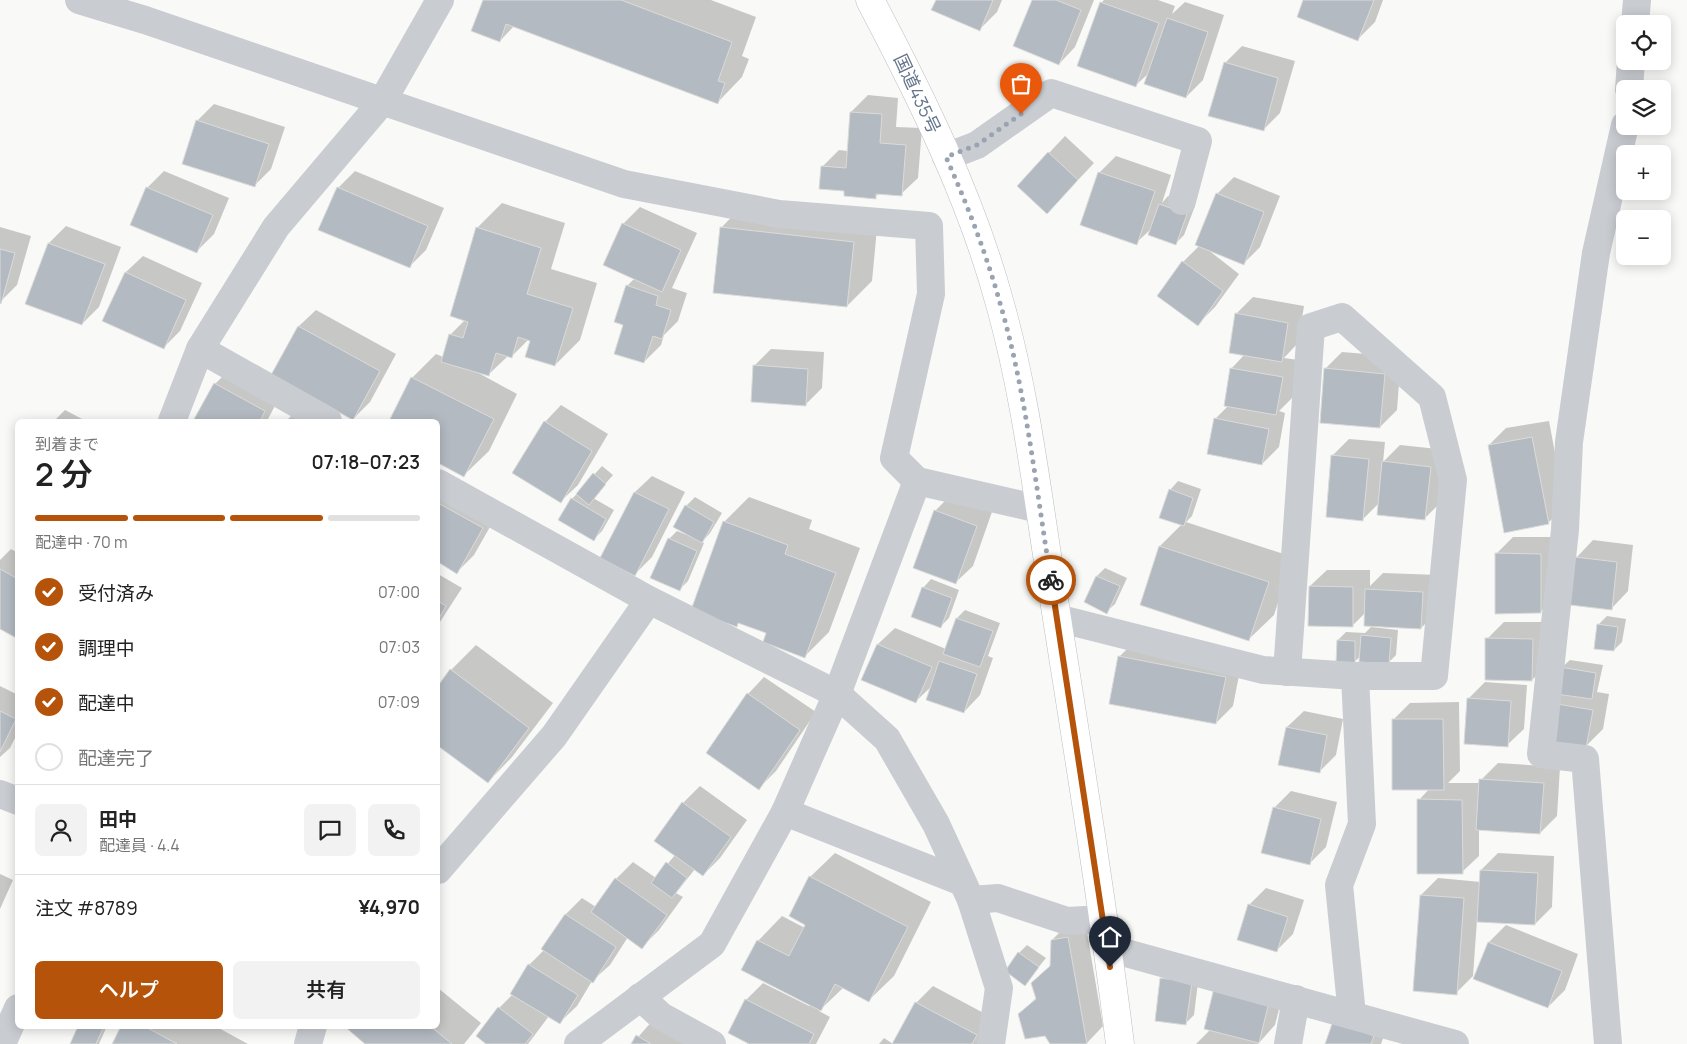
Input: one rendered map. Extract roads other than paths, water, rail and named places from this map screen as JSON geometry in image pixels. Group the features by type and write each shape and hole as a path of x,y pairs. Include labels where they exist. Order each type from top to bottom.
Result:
{"highway":[{"name":"国道435号","path":"870,0 914,85 970,211 1000,304 1016,374 1057,618 1104,919 1120,1044"}],"street":[{"path":"79,0 148,10 382,102 624,184 779,214 929,226 931,294 894,458 917,481 1039,509"},
{"path":"173,419 200,349 276,227 382,102 440,0"},
{"path":"1636,15 1638,0"},
{"path":"946,157 977,145 1050,93 1198,141 1182,201"},
{"path":"1608,1044 1585,759 1541,754 1565,530 1569,442 1596,253 1623,135"},
{"path":"1057,618 1263,670 1287,672 1355,676 1434,676 1453,480 1432,397 1342,317 1311,328 1287,672"},
{"path":"200,349 324,419"},
{"path":"578,1044 712,944 785,812 837,694 917,481"},
{"path":"440,484 649,600 837,694 887,739 936,824 967,891 999,988 991,1044"},
{"path":"440,868 554,736 649,600"},
{"path":"1352,1015 1339,885 1362,824 1355,676"},
{"path":"0,794 15,800"},
{"path":"785,812 967,891 998,898 1067,921 1104,919"},
{"path":"1108,948 1456,1044"},
{"path":"640,997 661,1016 712,1044"},
{"path":"1288,1044 1296,999"},
{"path":"2,1044 15,1015"},
{"path":"308,1044 312,1029"}]}
